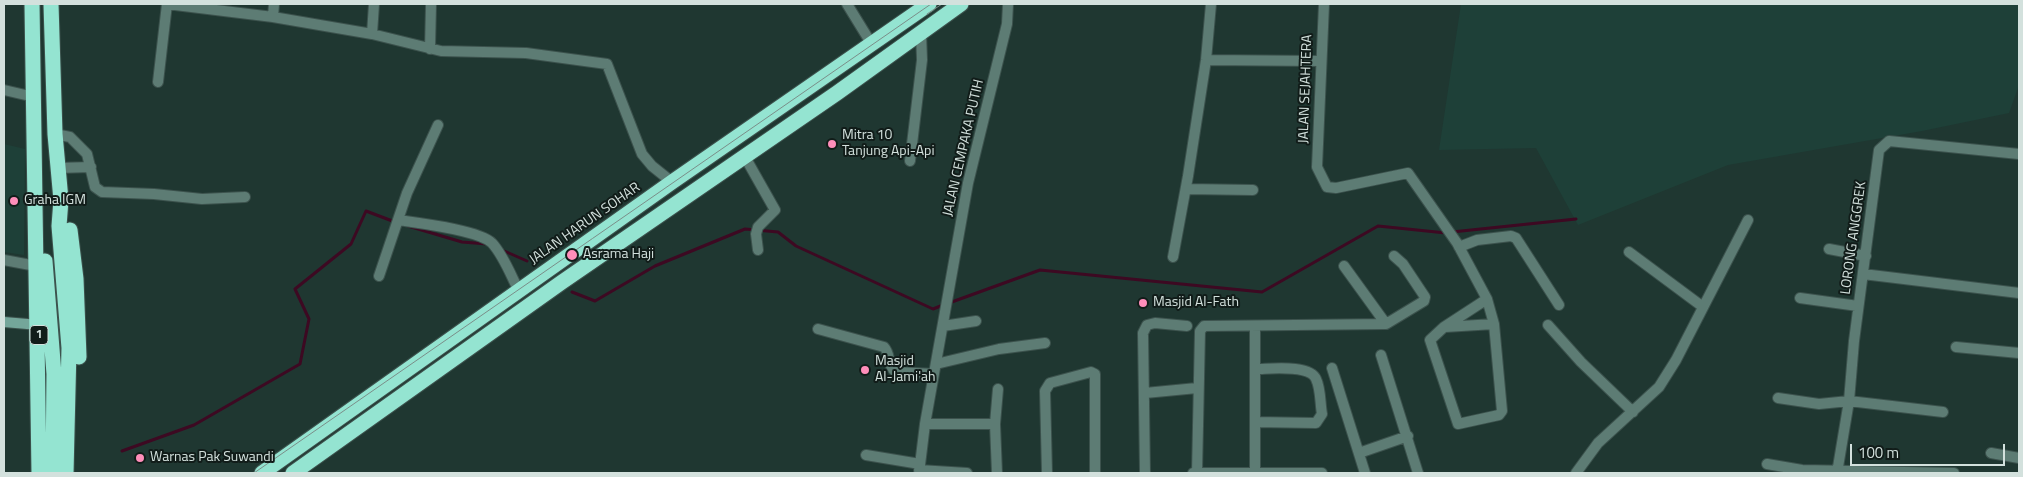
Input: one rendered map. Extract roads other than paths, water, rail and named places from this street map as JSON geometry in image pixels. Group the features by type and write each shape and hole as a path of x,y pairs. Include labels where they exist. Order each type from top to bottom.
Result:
{"highway":[{"name":"1","path":"32,4 37,199 36,266 39,324 39,473"},
{"name":"1","path":"51,4 55,134 61,202 59,226 69,364 66,473"},
{"name":"JALAN HARUN SOHAR","path":"262,473 672,182 870,43 929,4"},
{"path":"293,473 961,4"},
{"name":"1","path":"37,199 52,329 53,473"},
{"name":"1","path":"61,202 69,223 79,331 77,473"},
{"path":"463,331 473,346"}],"street":[{"path":"158,82 167,4 273,17 372,34 430,49 526,53 607,64 642,154 652,166 672,182"},
{"path":"273,17 274,4"},
{"path":"372,34 374,4"},
{"path":"430,49 431,4"},
{"path":"847,4 870,43"},
{"name":"JALAN CEMPAKA PUTIH","path":"944,322 968,183 1007,24 1008,4"},
{"path":"1173,256 1186,189 1206,60 1210,4"},
{"name":"JALAN SEJAHTERA","path":"1324,4 1320,61 1317,167 1320,176 1327,187 1336,188 1408,173 1458,245"},
{"path":"910,161 922,60 921,33"},
{"path":"1206,60 1320,61"},
{"path":"4,90 34,98"},
{"path":"379,276 407,193 438,125"},
{"path":"55,134 74,140 87,154 95,187 102,192 154,194 202,199 246,197"},
{"name":"LORONG ANGGREK","path":"1837,471 1850,401 1858,306 1879,150 1883,144 1890,141 2019,154"},
{"path":"744,157 775,210 757,231 758,250"},
{"path":"58,168 91,167"},
{"path":"1186,189 1253,190"},
{"path":"1576,473 1598,443 1659,388 1748,220"},
{"path":"397,222 436,225 490,241 498,250 519,291"},
{"path":"1487,299 1444,327 1430,340 1456,421 1462,425 1499,416 1502,411 1494,324 1487,299 1458,245 1477,240 1511,236 1516,238 1559,306"},
{"path":"1829,249 1866,256"},
{"path":"1629,252 1703,307"},
{"path":"1197,473 1197,388 1201,328 1386,324 1424,302 1425,297 1403,264 1394,256"},
{"path":"4,260 36,266"},
{"path":"1344,266 1386,324"},
{"path":"1863,274 2019,292"},
{"path":"1800,298 1858,306"},
{"path":"919,469 925,424 944,322 976,321"},
{"path":"4,322 39,324"},
{"path":"1145,473 1143,336 1147,325 1154,323 1187,326"},
{"path":"1444,327 1494,324"},
{"path":"1548,325 1581,362 1632,412"},
{"path":"1254,326 1256,369 1255,473"},
{"path":"818,329 884,346 888,350 891,367 896,372 935,369 999,349 1044,343"},
{"path":"1956,347 2019,353"},
{"path":"1381,355 1408,436 1418,473"},
{"path":"1332,368 1364,473"},
{"path":"1255,422 1316,424 1322,414 1316,378 1313,374 1304,369 1256,369"},
{"path":"1047,473 1045,391 1050,383 1091,372 1095,374 1095,473"},
{"path":"1145,393 1197,388"},
{"path":"996,473 995,424 998,389"},
{"path":"1778,398 1819,404 1850,401 1942,412"},
{"path":"925,424 995,424"},
{"path":"1359,453 1408,436"},
{"path":"1991,453 2019,458"},
{"path":"866,455 919,469 968,473"},
{"path":"1767,464 1802,470 1954,473"},
{"path":"1193,473 1322,473"}],"waterway":[{"path":"122,451 194,425 300,364 309,319 295,289 351,244 366,211 395,222"},
{"path":"1452,232 1576,219"},
{"path":"408,226 462,242 487,244"},
{"path":"949,303 1040,270 1262,292 1378,226 1446,233"},
{"path":"572,292 595,301 655,266 745,229 778,232 796,246 933,309 943,305"},
{"path":"502,250 527,261"}],"tram line":[{"path":"254,473 931,4"},
{"path":"927,14 942,4"}],"place":[{"name":"Mitra 10 Tanjung Api-Api","path":"832,144"},
{"name":"Graha IGM","path":"14,201"},
{"name":"Asrama Haji","path":"572,255"},
{"name":"Masjid Al-Fath","path":"1143,303"},
{"name":"Masjid Al-Jami'ah","path":"865,370"},
{"name":"Warnas Pak Suwandi","path":"140,458"}]}
